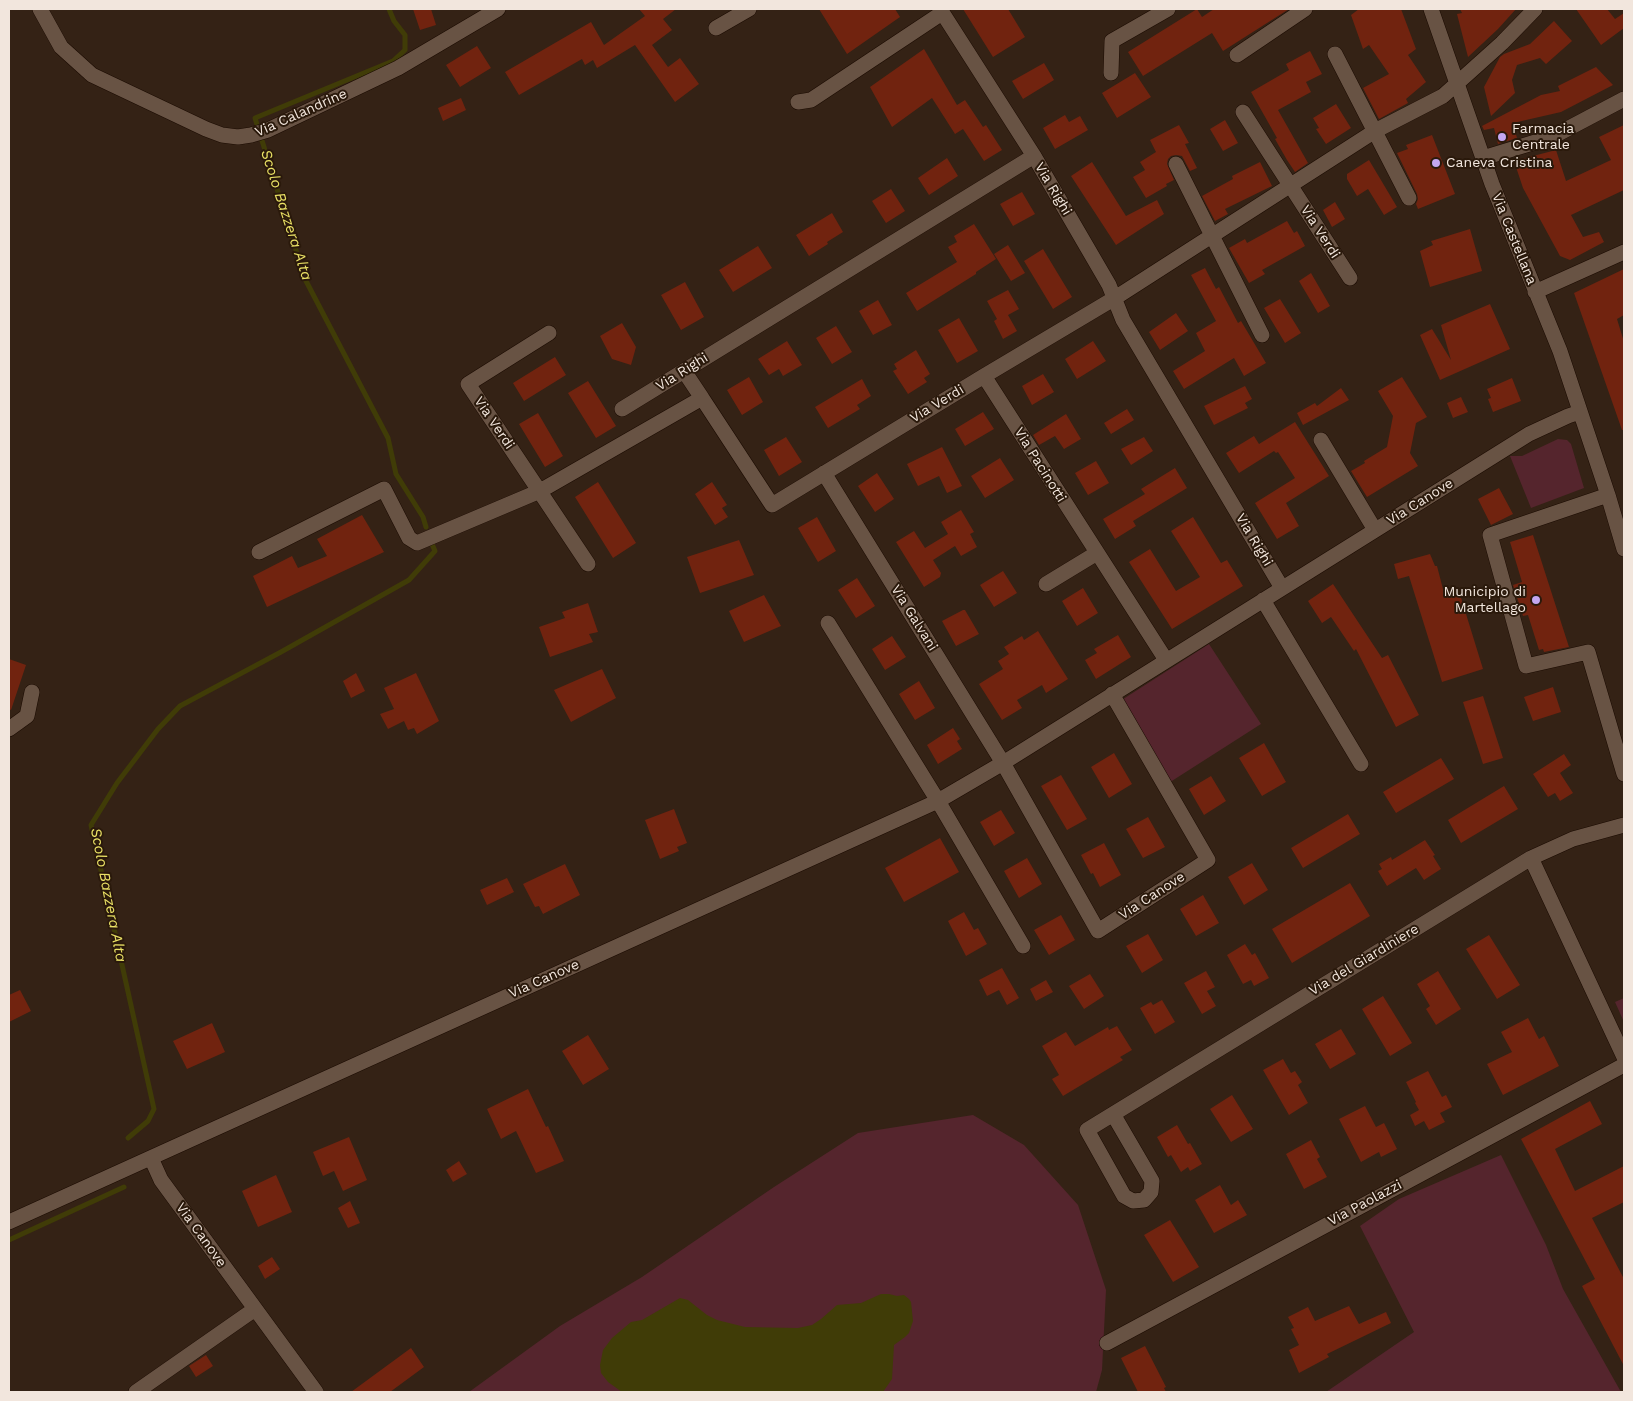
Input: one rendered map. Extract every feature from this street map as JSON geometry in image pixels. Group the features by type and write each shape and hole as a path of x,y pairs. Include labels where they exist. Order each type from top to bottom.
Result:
{"street":[{"name":"Via Calandrine","path":"40,9 60,47 92,75 206,129 222,135 251,135 268,130 398,68 498,9"},
{"path":"716,28 749,9"},
{"path":"1111,73 1112,41 1168,9"},
{"name":"Via Castellana","path":"1431,9 1456,84 1509,228 1560,351 1624,548"},
{"name":"Via Verdi","path":"684,371 772,505 1115,298 1375,132 1443,96 1502,43 1535,9"},
{"path":"798,102 811,100 941,11 1034,156"},
{"path":"1237,55 1298,11"},
{"path":"1335,54 1409,198"},
{"path":"1483,158 1552,137 1624,99"},
{"name":"Via Verdi","path":"1243,112 1350,278"},
{"name":"Via Righi","path":"622,409 1034,156 1109,285 1123,320 1282,588"},
{"path":"1176,164 1262,335"},
{"path":"1535,292 1624,252"},
{"name":"Via Verdi","path":"548,333 468,384 588,564"},
{"name":"Via Pacinotti","path":"984,376 1166,660"},
{"path":"259,552 384,489 408,538 417,544 540,491 702,398"},
{"name":"Via Canove","path":"9,1222 938,801 1003,763 1529,434 1580,412"},
{"path":"1321,440 1375,530"},
{"name":"Via Galvani","path":"824,474 1003,763"},
{"path":"1608,495 1490,535 1526,666 1588,652 1624,774"},
{"path":"1046,584 1097,553"},
{"path":"1262,600 1361,764"},
{"path":"828,623 938,801 1023,946"},
{"path":"9,729 27,716 32,692"},
{"name":"Via Canove","path":"1003,763 1098,931 1208,860 1112,694"},
{"name":"Via del Giardiniere","path":"1113,1114 1152,1181 1151,1192 1144,1200 1133,1201 1124,1196 1087,1130 1113,1114 1531,858 1573,840 1624,825"},
{"path":"1531,858 1624,1057"},
{"name":"Via Paolazzi","path":"1107,1343 1624,1065"},
{"name":"Via Canove","path":"151,1158 161,1180 316,1392"},
{"path":"136,1392 255,1309"}],"shaded area":[{"path":"1558,439 1567,440 1571,444 1584,488 1531,508 1510,456 1522,456"},
{"path":"1209,644 1261,724 1164,786 1117,703"},
{"path":"1624,998 1624,1022 1615,1002"},
{"path":"973,1115 1024,1145 1078,1205 1106,1290 1102,1370 1096,1392 469,1392 560,1326 642,1277 774,1187 858,1133"},
{"path":"1501,1155 1546,1245 1563,1289 1621,1392 1326,1392 1414,1332 1360,1226 1399,1199"},
{"path":"881,1294 904,1295 909,1299 913,1321 909,1333 894,1345 892,1379 883,1392 622,1392 608,1382 601,1373 600,1365 603,1350 612,1338 631,1322 642,1320 680,1298 688,1300 707,1315 717,1320 745,1327 798,1328 812,1325 837,1305 861,1303"}],"building":[{"path":"413,9 431,9 436,25 420,30"},
{"path":"639,9 676,9 663,19 672,30 652,45 668,67 680,58 699,84 675,102 635,45 597,68 593,60 585,65 582,59 519,95 505,72 591,22 604,45 645,16"},
{"path":"819,9 895,9 900,17 847,54"},
{"path":"963,9 1008,9 1025,37 993,57"},
{"path":"1197,9 1202,17 1214,9 1289,9 1223,51 1212,33 1143,76 1128,52"},
{"path":"1359,9 1401,9 1416,49 1408,55 1426,82 1406,99 1408,103 1379,119 1363,88 1389,74 1369,45 1363,49 1351,15"},
{"path":"1460,9 1516,9 1468,57 1457,14 1462,13"},
{"path":"1576,9 1607,9 1615,19 1624,13 1624,28 1601,45"},
{"path":"1554,21 1572,41 1546,64 1540,58 1517,65 1512,80 1515,93 1491,116 1484,87 1500,57 1530,44"},
{"path":"477,46 491,68 460,87 446,65"},
{"path":"924,49 957,105 965,100 983,127 986,125 1002,150 984,161 963,129 955,134 932,98 892,127 870,87"},
{"path":"1310,51 1322,74 1306,82 1311,92 1278,110 1308,163 1295,172 1275,139 1277,138 1251,92 1289,70 1286,64"},
{"path":"1044,63 1054,80 1023,99 1012,81"},
{"path":"1596,67 1613,85 1561,112 1513,123 1517,138 1498,144 1494,128 1484,130 1482,126 1541,95 1560,91 1558,86"},
{"path":"1135,73 1151,97 1117,118 1102,93"},
{"path":"461,98 466,110 443,121 438,108"},
{"path":"1336,104 1351,128 1326,144 1316,129 1319,128 1313,118"},
{"path":"1065,115 1069,122 1080,116 1088,130 1055,149 1043,128"},
{"path":"1225,120 1238,143 1223,151 1210,129"},
{"path":"1179,125 1189,143 1185,144 1197,168 1190,171 1182,156 1171,156 1167,164 1174,180 1146,198 1133,177 1145,170 1140,162 1156,152 1150,140"},
{"path":"1624,125 1624,190 1571,215 1583,237 1599,232 1604,242 1570,260 1560,256 1523,188 1514,161 1556,150 1566,181 1611,160 1599,137"},
{"path":"1432,135 1455,194 1418,209 1416,204 1417,194 1397,153 1408,149 1406,145"},
{"path":"947,158 958,176 929,195 918,178"},
{"path":"1369,160 1397,207 1384,215 1368,189 1357,196 1347,179 1347,174"},
{"path":"1092,162 1126,216 1157,200 1164,214 1116,245 1071,176"},
{"path":"1260,162 1272,186 1225,209 1228,214 1215,221 1202,196 1233,179 1232,176"},
{"path":"891,189 905,211 886,223 872,201"},
{"path":"1022,192 1035,214 1013,226 1000,204"},
{"path":"1335,202 1345,219 1332,227 1323,210"},
{"path":"832,213 843,232 809,256 796,235"},
{"path":"1287,221 1294,233 1297,231 1305,246 1262,270 1265,274 1249,283 1229,248 1245,239 1247,243"},
{"path":"974,224 996,259 976,272 976,274 917,311 906,293 957,262 948,247 957,242 954,236"},
{"path":"1470,229 1482,271 1430,287 1420,251 1433,245 1431,241"},
{"path":"1008,245 1025,273 1011,281 994,254"},
{"path":"758,246 772,268 733,292 719,270"},
{"path":"1043,249 1072,297 1053,309 1024,261"},
{"path":"1205,268 1216,289 1219,287 1238,323 1241,321 1266,363 1244,376 1234,358 1184,389 1173,371 1205,351 1196,333 1216,321 1191,275"},
{"path":"1624,269 1624,315 1617,319 1624,342 1624,430 1622,430 1574,293"},
{"path":"1311,273 1330,306 1318,313 1299,281"},
{"path":"685,282 704,317 681,330 661,295"},
{"path":"1008,290 1019,309 1008,315 1017,331 1003,339 994,321 997,319 987,301"},
{"path":"1280,299 1301,333 1285,343 1264,308"},
{"path":"878,300 892,325 873,335 859,311"},
{"path":"1490,304 1510,349 1440,380 1420,335 1432,329 1451,360 1441,325"},
{"path":"1176,313 1188,331 1160,350 1149,332"},
{"path":"959,318 978,351 957,363 938,330"},
{"path":"622,323 636,347 631,365 612,359 600,336"},
{"path":"836,326 852,352 832,364 816,338"},
{"path":"787,341 802,365 783,376 779,369 769,375 758,359"},
{"path":"1093,341 1106,361 1077,379 1065,359"},
{"path":"916,350 930,374 924,378 927,382 908,394 893,371 897,369 894,364"},
{"path":"555,357 566,375 524,401 513,383"},
{"path":"1043,374 1054,392 1032,405 1022,386"},
{"path":"749,377 763,402 742,415 727,390"},
{"path":"1402,377 1427,417 1416,423 1410,453 1418,466 1367,497 1351,471 1387,447 1393,416 1378,391"},
{"path":"1512,378 1521,401 1493,412 1488,399 1491,398 1487,389"},
{"path":"862,379 871,396 857,405 860,409 828,428 815,407"},
{"path":"588,381 616,426 596,438 568,393"},
{"path":"1245,386 1252,399 1245,403 1248,408 1214,425 1204,406"},
{"path":"1341,388 1349,400 1303,425 1297,413 1315,403 1317,406"},
{"path":"1461,397 1468,412 1453,418 1447,403"},
{"path":"1127,409 1134,420 1111,434 1104,423"},
{"path":"983,412 994,429 965,446 955,429"},
{"path":"538,413 563,456 545,467 519,424"},
{"path":"1066,414 1081,439 1064,449 1055,436 1039,445 1033,435"},
{"path":"1295,422 1329,476 1286,503 1299,526 1277,539 1255,503 1295,478 1278,452 1274,451 1239,473 1226,453 1254,436 1259,444"},
{"path":"786,437 802,462 779,476 764,450"},
{"path":"1144,437 1153,451 1131,465 1121,449"},
{"path":"942,447 962,486 947,493 939,476 918,486 907,464"},
{"path":"1000,458 1014,480 985,498 971,476"},
{"path":"1096,461 1109,483 1088,495 1075,473"},
{"path":"1175,468 1187,488 1133,521 1136,526 1115,539 1103,519 1145,494 1141,489"},
{"path":"877,473 894,499 875,512 858,486"},
{"path":"598,482 636,543 613,558 575,497"},
{"path":"712,482 727,505 722,508 728,517 715,525 695,494"},
{"path":"1499,488 1513,514 1491,525 1478,499"},
{"path":"961,510 974,532 970,534 977,547 961,556 955,546 933,560 941,573 940,577 924,587 896,542 914,531 925,548 948,534 941,522"},
{"path":"362,515 384,552 267,607 253,576 292,556 298,568 327,556 317,539"},
{"path":"817,517 836,551 818,562 798,528"},
{"path":"1193,517 1221,563 1227,560 1243,586 1172,629 1129,562 1150,549 1176,591 1200,577 1171,531"},
{"name":"Municipio di Martellago","path":"1533,535 1569,647 1544,652 1543,649 1539,650 1528,615 1523,616 1513,585 1522,582 1510,542"},
{"path":"739,540 754,575 700,593 687,557"},
{"path":"1430,554 1435,566 1437,566 1444,593 1458,588 1483,669 1442,682 1409,576 1398,579 1394,564"},
{"path":"1003,571 1017,593 994,607 980,585"},
{"path":"857,578 875,606 856,618 838,590"},
{"path":"1333,584 1382,658 1388,655 1419,715 1396,727 1356,649 1354,651 1331,617 1322,623 1308,601"},
{"path":"1083,588 1098,613 1077,626 1062,601"},
{"path":"764,595 781,626 744,642 729,611"},
{"path":"588,603 598,632 589,634 593,642 550,657 539,627 565,618 562,612"},
{"path":"965,610 979,634 956,646 942,621"},
{"path":"1038,631 1068,679 1046,693 1042,685 1017,700 1022,708 1002,720 979,684 1003,669 998,661 1009,654 1004,647 1022,636 1024,640"},
{"path":"1118,635 1131,657 1096,679 1085,660 1097,653 1094,649"},
{"path":"892,636 906,657 885,670 872,649"},
{"path":"9,659 26,665 11,710 9,709"},
{"path":"602,669 616,698 571,722 554,690"},
{"path":"356,673 365,691 351,698 343,681"},
{"path":"416,673 439,721 417,734 414,728 408,730 404,721 388,729 380,714 394,709 384,688"},
{"path":"919,681 935,708 915,720 899,694"},
{"path":"1553,687 1561,712 1533,721 1524,697"},
{"path":"1483,696 1503,758 1483,764 1463,702"},
{"path":"953,728 960,739 957,741 962,749 938,764 927,745"},
{"path":"1264,743 1286,782 1262,796 1239,758"},
{"path":"1114,753 1132,784 1109,798 1091,767"},
{"path":"1564,754 1571,765 1560,773 1573,793 1560,801 1555,793 1548,797 1533,774"},
{"path":"1441,758 1454,779 1396,813 1383,792"},
{"path":"1061,775 1087,819 1067,830 1041,786"},
{"path":"1211,776 1226,801 1204,815 1189,789"},
{"path":"1504,786 1518,809 1461,843 1448,820"},
{"path":"674,809 687,843 677,847 679,851 660,859 645,820"},
{"path":"1001,810 1015,833 994,846 980,822"},
{"path":"1348,814 1360,834 1303,868 1291,848"},
{"path":"1148,817 1165,847 1143,858 1126,829"},
{"path":"940,838 959,872 904,902 885,868"},
{"path":"1425,840 1435,855 1433,856 1441,869 1424,880 1416,868 1387,886 1378,871 1382,869 1379,864 1391,857 1392,860"},
{"path":"1104,843 1121,875 1100,887 1081,855"},
{"path":"1027,858 1042,884 1019,898 1004,871"},
{"path":"1252,863 1268,890 1244,905 1228,877"},
{"path":"565,864 580,895 543,914 539,906 535,907 523,884"},
{"path":"507,878 514,892 487,905 480,890"},
{"path":"1350,883 1370,916 1292,963 1272,929"},
{"path":"1203,895 1219,923 1196,936 1180,909"},
{"path":"964,912 974,930 978,928 987,944 966,956 948,921"},
{"path":"1061,915 1075,940 1049,955 1034,930"},
{"path":"1148,934 1163,960 1142,973 1126,946"},
{"path":"1489,935 1520,985 1497,999 1466,949"},
{"path":"1245,944 1252,955 1255,953 1269,978 1254,986 1251,980 1243,984 1227,955"},
{"path":"1002,968 1019,998 1007,1005 999,990 987,996 979,980"},
{"path":"1206,971 1215,987 1207,991 1216,1006 1202,1014 1184,983"},
{"path":"1438,971 1461,1009 1436,1025 1426,1009 1430,1006 1417,984"},
{"path":"1090,974 1104,996 1084,1009 1069,986"},
{"path":"1046,980 1053,992 1036,1001 1030,989"},
{"path":"20,990 31,1011 9,1022 9,995"},
{"path":"1383,996 1412,1043 1390,1056 1362,1009"},
{"path":"1162,1000 1175,1022 1155,1034 1140,1008 1151,1002 1153,1005"},
{"path":"1528,1018 1539,1039 1544,1036 1559,1066 1503,1095 1487,1064 1512,1052 1501,1032"},
{"path":"212,1023 225,1052 187,1069 173,1041"},
{"path":"1117,1026 1132,1050 1120,1057 1123,1060 1063,1096 1052,1079 1059,1075 1042,1046 1066,1032 1075,1046 1108,1027 1109,1030"},
{"path":"1341,1029 1356,1054 1330,1069 1315,1044"},
{"path":"588,1035 609,1069 583,1085 562,1051"},
{"path":"1283,1059 1291,1073 1295,1071 1302,1082 1298,1085 1308,1103 1289,1115 1263,1070"},
{"path":"1428,1071 1442,1097 1446,1095 1452,1107 1440,1113 1445,1122 1429,1130 1424,1121 1415,1126 1410,1115 1419,1110 1406,1082"},
{"path":"528,1089 564,1161 536,1173 516,1131 501,1139 487,1109"},
{"path":"1232,1095 1253,1129 1231,1142 1210,1109"},
{"path":"1590,1101 1602,1124 1555,1149 1575,1191 1624,1166 1624,1202 1592,1218 1624,1279 1624,1366 1582,1286 1595,1279 1521,1139"},
{"path":"1365,1106 1376,1127 1384,1123 1397,1149 1381,1157 1379,1152 1361,1162 1339,1119"},
{"path":"1177,1125 1202,1164 1190,1171 1188,1167 1181,1172 1171,1155 1168,1157 1157,1137"},
{"path":"349,1137 367,1180 343,1191 334,1171 323,1176 313,1152"},
{"path":"1311,1140 1320,1157 1317,1159 1327,1177 1304,1189 1286,1154"},
{"path":"459,1161 467,1174 453,1182 446,1170"},
{"path":"276,1175 292,1212 258,1227 242,1191"},
{"path":"1220,1185 1231,1205 1238,1200 1247,1215 1214,1233 1195,1200"},
{"path":"350,1201 360,1223 348,1228 338,1208"},
{"path":"1170,1220 1199,1267 1173,1282 1144,1235"},
{"path":"272,1257 280,1269 265,1279 258,1266"},
{"path":"1349,1306 1359,1324 1386,1312 1391,1323 1327,1354 1329,1357 1299,1373 1289,1350 1299,1345 1291,1329 1294,1328 1288,1317 1308,1307 1315,1321"},
{"path":"1145,1346 1166,1387 1164,1388 1166,1392 1138,1392 1121,1358"},
{"path":"411,1348 424,1367 390,1392 351,1392"},
{"path":"206,1355 213,1366 196,1377 189,1366"}],"waterway":[{"name":"Scolo Bazzera Alta","path":"389,9 394,21 405,35 405,50 393,61 255,118 305,279 388,438 396,474 423,517 426,527"},
{"name":"Scolo Bazzera Alta","path":"128,1138 148,1121 154,1109 91,825 117,783 158,729 180,706 409,580 435,551 432,544"},
{"name":"Scolo Bazzera Alta","path":"9,1240 124,1187"}],"place":[{"name":"Farmacia Centrale","path":"1502,137"},
{"name":"Caneva Cristina","path":"1436,163"},
{"name":"Municipio di Martellago","path":"1536,600"}]}
